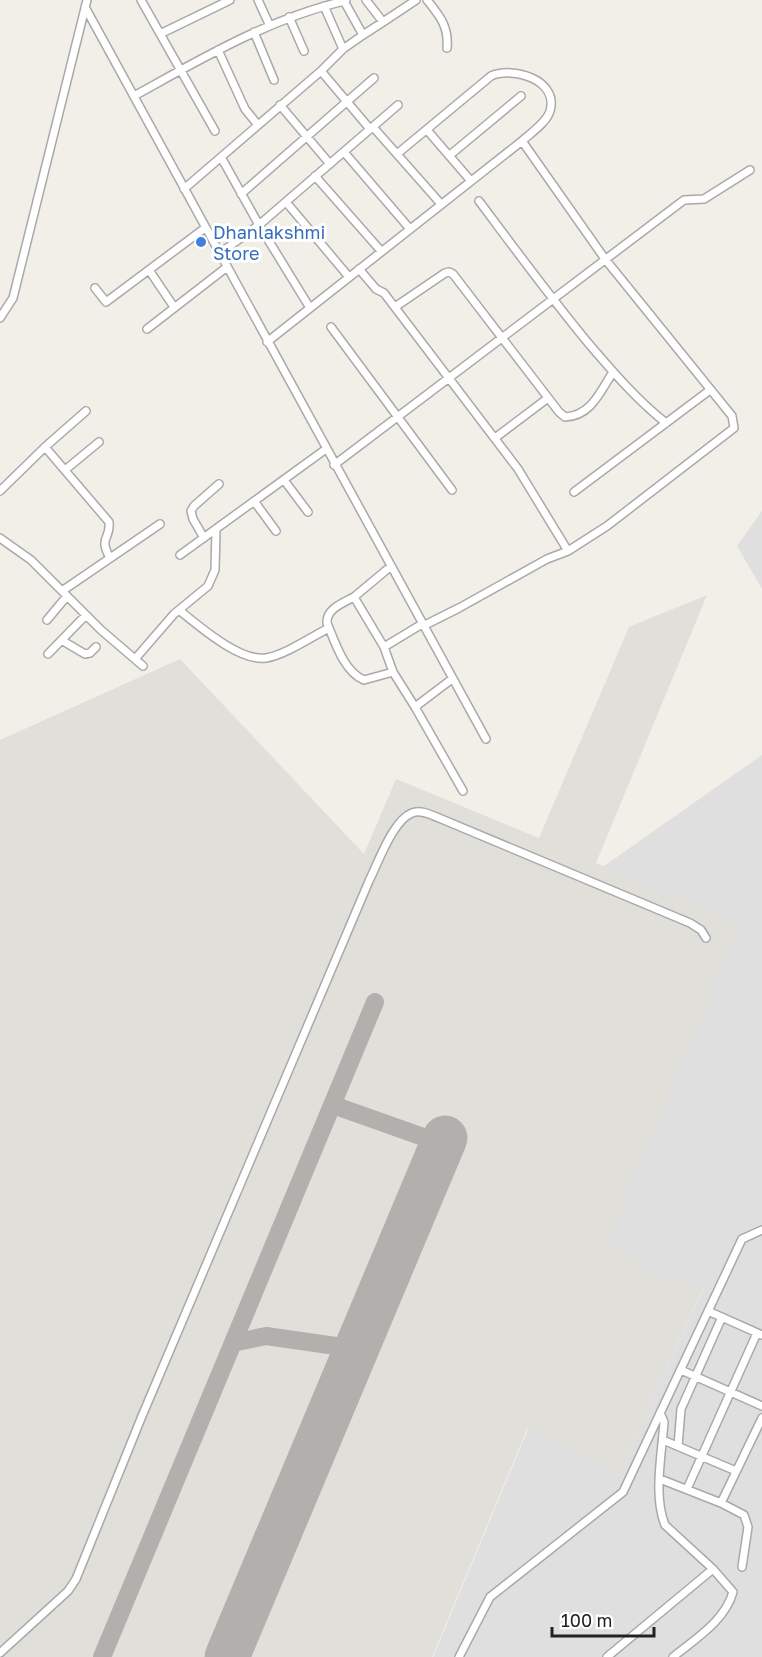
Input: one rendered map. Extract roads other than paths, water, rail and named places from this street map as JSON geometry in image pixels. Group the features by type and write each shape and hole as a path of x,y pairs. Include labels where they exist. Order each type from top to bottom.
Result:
{"street":[{"path":"141,0 215,131"},
{"path":"160,34 230,0"},
{"path":"258,0 269,24"},
{"path":"134,96 269,24 345,0 363,36"},
{"path":"366,0 382,22"},
{"path":"184,189 344,49 416,0"},
{"path":"427,0 444,21 448,39 447,48"},
{"path":"86,3 205,228 486,739"},
{"path":"0,318 13,298 86,3"},
{"path":"324,6 344,49"},
{"path":"289,17 304,51"},
{"path":"254,33 274,80"},
{"path":"218,50 245,109 258,125"},
{"path":"321,71 441,204"},
{"path":"267,342 522,141 548,117 551,110 551,99 546,88 525,74 498,73 491,76 397,154"},
{"path":"241,194 374,78"},
{"path":"450,155 521,96"},
{"path":"280,105 330,164"},
{"path":"220,253 259,225 398,105"},
{"path":"427,130 471,181"},
{"path":"384,647 547,559 568,551 625,514 734,428 732,416 605,260 522,141"},
{"path":"344,152 410,229"},
{"path":"220,157 310,308"},
{"path":"334,465 684,200 704,199 750,170"},
{"path":"315,177 381,251"},
{"path":"479,201 552,300 613,372 647,408 666,423"},
{"path":"286,202 349,277"},
{"path":"95,288 106,302 205,228"},
{"path":"147,329 227,267"},
{"path":"358,269 376,289 384,293 495,438 518,469 568,551"},
{"path":"149,270 174,307"},
{"path":"395,307 449,272 457,278 501,338 565,417 575,417 588,409 613,372"},
{"path":"331,327 452,490"},
{"path":"574,492 710,390"},
{"path":"495,438 548,398"},
{"path":"0,491 86,411"},
{"path":"65,470 99,442"},
{"path":"45,447 109,522 110,527 104,544 110,558"},
{"path":"180,555 326,449"},
{"path":"284,480 308,512"},
{"path":"204,538 191,511 219,484"},
{"path":"254,501 276,531"},
{"path":"47,620 64,593 160,524"},
{"path":"135,659 179,610 208,586 213,578 216,529"},
{"path":"0,538 31,561 143,666"},
{"path":"390,567 354,597 330,612 326,618 351,672 358,678 372,679 393,672"},
{"path":"354,597 384,647 393,672 463,791"},
{"path":"179,610 221,641 242,654 256,658 272,657 329,628"},
{"path":"48,654 86,615"},
{"path":"63,641 85,654 90,653 96,647"},
{"path":"415,707 452,679"},
{"path":"0,1653 68,1590 76,1579 142,1416 369,881 391,835 401,820 413,812 423,812 439,818 690,923 701,930 706,938"},
{"path":"459,1657 490,1597 623,1492 742,1239 762,1230"},
{"path":"687,1489 730,1393 760,1334 708,1311"},
{"path":"678,1446 681,1408 722,1317"},
{"path":"681,1370 762,1406"},
{"path":"660,1413 664,1422 660,1479 661,1515 665,1525 713,1569 733,1592 724,1612 673,1657"},
{"path":"721,1503 762,1418"},
{"path":"663,1440 736,1471"},
{"path":"660,1479 721,1503 744,1515 747,1521 747,1542 742,1567"},
{"path":"607,1657 713,1569"}],"place":[{"name":"Dhanlakshmi Store","path":"201,242"}]}
